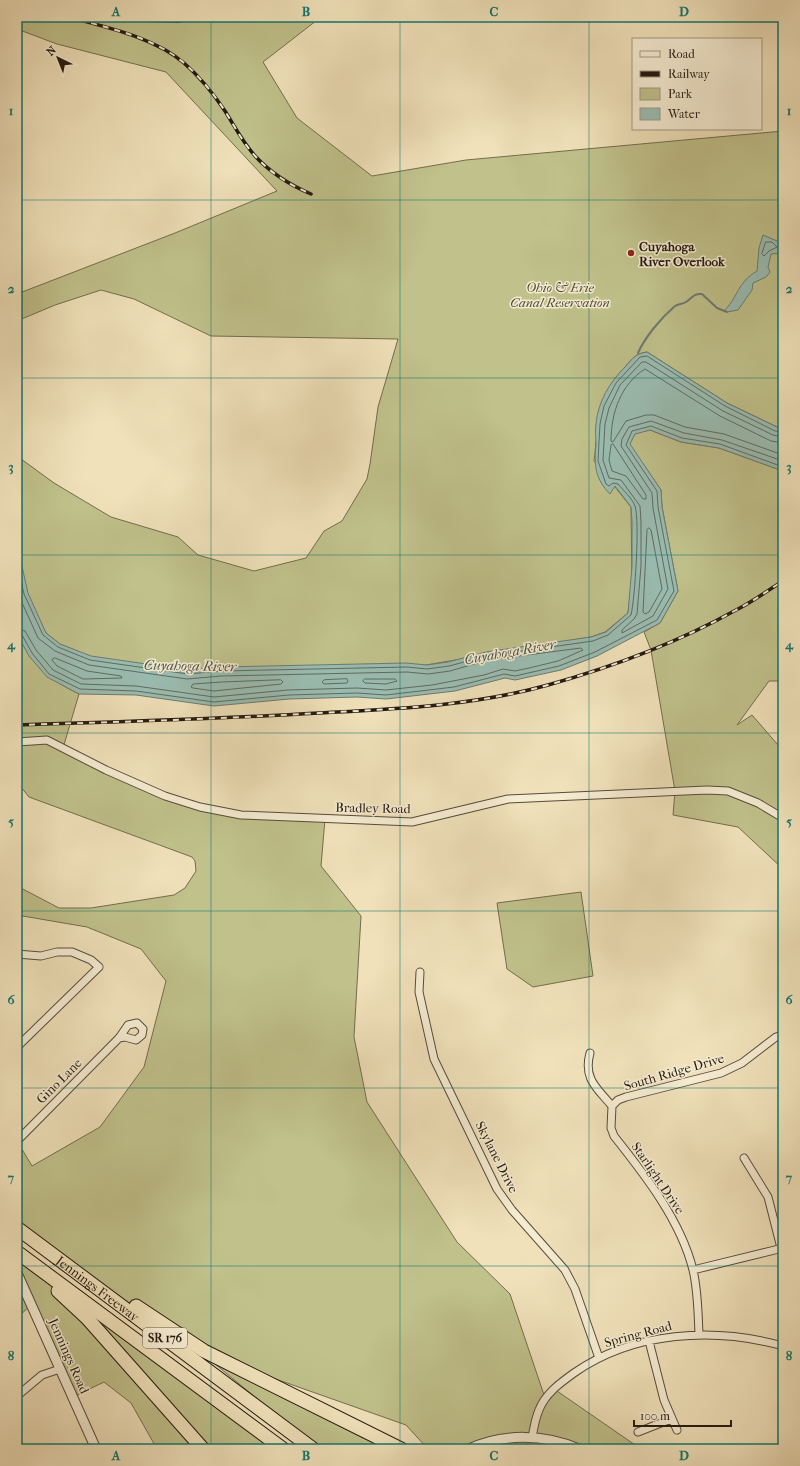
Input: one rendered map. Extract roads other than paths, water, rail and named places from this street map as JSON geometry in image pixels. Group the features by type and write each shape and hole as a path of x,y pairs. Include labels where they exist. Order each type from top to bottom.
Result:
{"highway":[{"name":"Jennings Freeway","path":"17,1228 85,1277 313,1449"},
{"name":"Jennings Freeway","path":"17,1252 283,1449"},
{"path":"17,1256 87,1318 203,1449"},
{"path":"85,1277 138,1307 204,1351 402,1449"}],"street":[{"name":"Bradley Road","path":"17,742 47,740 106,770 165,796 200,807 241,815 412,822 508,799 707,790 728,791 758,803 783,818"},
{"path":"17,954 41,956 57,952 72,952 91,960 99,967 17,1047"},
{"name":"Skylane Drive","path":"420,972 419,992 434,1059 497,1189 512,1210 565,1270 575,1289 600,1358"},
{"name":"South Ridge Drive","path":"612,1106 626,1097 731,1069 776,1037 783,1035"},
{"name":"Gino Lane","path":"17,1141 119,1038"},
{"path":"590,1053 588,1070 590,1080 612,1106"},
{"name":"Starlight Drive","path":"612,1106 611,1128 614,1136 661,1200 679,1234 693,1270 698,1309 699,1334"},
{"path":"693,1270 782,1248 768,1197 761,1183 744,1158"},
{"name":"Jennings Road","path":"17,1273 96,1449"},
{"name":"Spring Road","path":"532,1437 539,1410 554,1389 578,1370 600,1358 649,1341 699,1334 736,1336 783,1346"},
{"path":"649,1341 664,1400 677,1430"},
{"path":"17,1396 42,1375 60,1369"},
{"path":"638,1432 671,1419"},
{"path":"469,1449 498,1440 532,1437 560,1442 579,1449"}],"water":[{"path":"763,235 777,241 783,240 783,253 771,254 768,267 770,272 766,277 753,283 752,290 738,310 727,312 725,310 730,305 742,285 757,271 759,248"},
{"name":"Cuyahoga River","path":"647,352 727,403 777,427 783,428 783,471 719,448 681,442 650,430 635,434 630,444 661,490 662,507 678,591 660,623 597,656 561,670 515,680 505,678 455,691 386,699 357,697 289,699 214,706 136,695 79,694 47,677 29,656 17,634 17,544 28,593 46,633 60,644 91,656 188,670 221,667 406,663 427,665 448,662 486,652 591,637 606,632 628,613 632,566 632,522 631,507 615,486 610,494 598,477 595,459 597,416 602,400 614,379 634,357"}],"waterway":[{"path":"638,353 649,334 664,316 675,306 685,303 695,295 702,294 717,308 727,312"}],"railway":[{"path":"68,17 129,34 158,46 172,54 190,68 216,98 251,152 268,169 296,187 311,194"},
{"path":"90,19 178,21 205,17"},
{"path":"17,725 206,719 376,710 491,698 548,685 644,653 714,622 748,604 783,581"}],"place":[{"name":"Cuyahoga River Overlook","path":"631,253"}],"park label":[{"name":"Ohio & Erie Canal Reservation","path":"560,294"}]}
